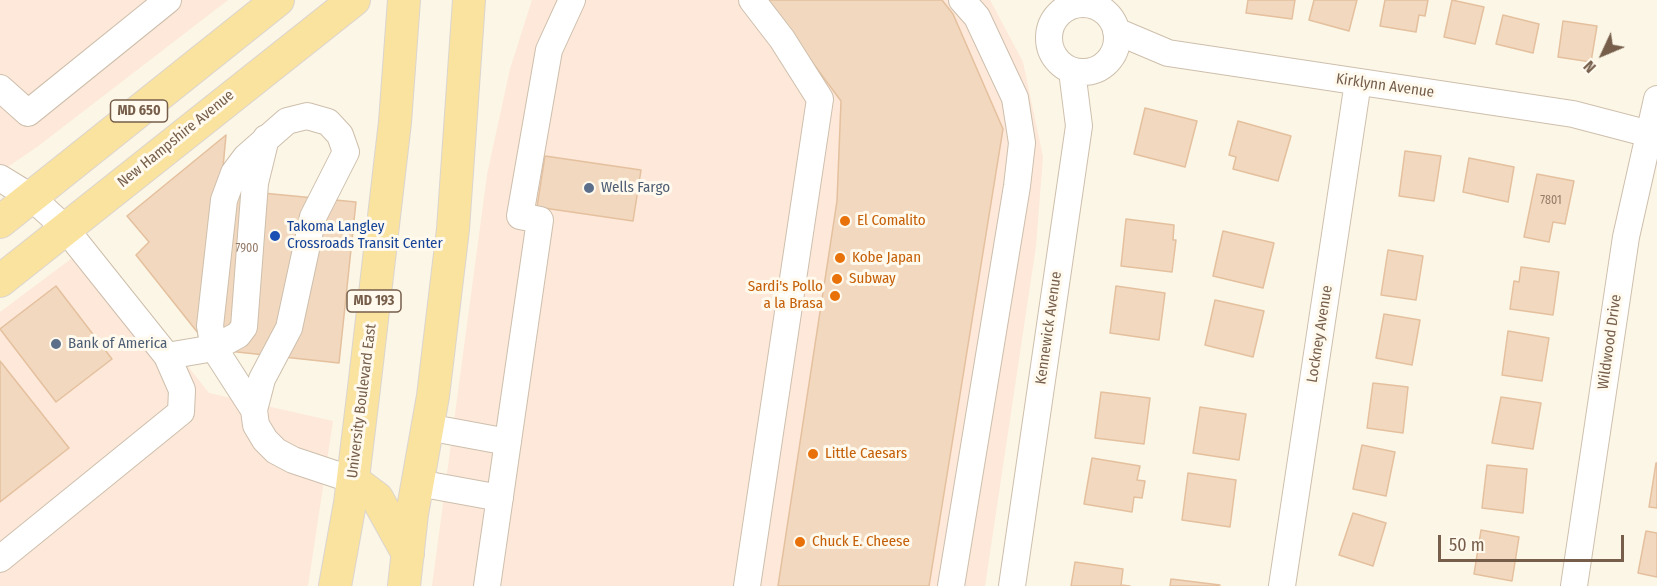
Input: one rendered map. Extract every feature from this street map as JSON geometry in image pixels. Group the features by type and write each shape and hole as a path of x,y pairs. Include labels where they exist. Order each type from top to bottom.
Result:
{"main road":[{"name":"MD 650","path":"0,222 278,0"},
{"name":"New Hampshire Avenue","path":"0,281 64,227 354,0"},
{"name":"University Boulevard East","path":"335,586 353,480 395,122 404,0"},
{"path":"404,586 412,514 427,427 453,229 469,0"},
{"path":"353,480 377,498 409,555"}],"street":[{"path":"0,88 28,113 168,0"},
{"path":"487,586 540,220 519,216 549,50 572,0"},
{"path":"747,586 820,99 782,39 752,0"},
{"path":"951,586 1017,186 1022,143 1015,98 976,17 962,0"},
{"path":"1081,3 1093,5 1108,15 1116,31 1117,43 1106,64 1083,73 1072,71 1058,62 1048,41 1059,5 1081,3"},
{"name":"Kirklynn Avenue","path":"1116,31 1168,54 1573,114 1653,135"},
{"name":"Kennewick Avenue","path":"1012,586 1079,126 1072,71"},
{"name":"Lockney Avenue","path":"1282,586 1358,82"},
{"name":"Wildwood Drive","path":"1574,586 1626,237 1653,135 1657,99"},
{"path":"167,356 214,348 238,335 244,327 255,183 266,138 286,121 307,116 328,122 340,135 346,152 313,217 289,328 262,379 254,410 256,425 265,440 276,451 293,460 353,480"},
{"path":"0,178 31,197 64,227 167,356 182,390 181,412 0,559"},
{"path":"214,348 254,410"},
{"path":"427,427 508,442"},
{"path":"418,483 500,498"}],"shaded area":[{"path":"0,0 228,0 37,147 0,172"},
{"path":"532,0 990,0 1023,62 1043,157 1036,246 985,586 432,586 487,175 510,69"},
{"path":"91,244 209,393 333,421 308,586 0,586 0,312"}],"building":[{"path":"766,0 942,0 953,14 1003,129 929,586 778,586 837,201 841,101"},
{"path":"1248,0 1295,0 1292,19 1246,13"},
{"path":"1314,0 1357,0 1349,31 1309,20"},
{"path":"1385,0 1428,0 1425,16 1419,15 1416,32 1380,26"},
{"path":"1452,0 1484,7 1475,44 1444,37"},
{"path":"1503,15 1539,24 1533,53 1496,44"},
{"path":"1563,21 1597,26 1591,62 1558,57"},
{"path":"1145,108 1197,121 1185,167 1134,154"},
{"path":"1238,121 1291,136 1278,181 1233,169 1236,157 1229,155"},
{"path":"226,135 221,189 356,202 339,363 200,348 198,333 136,255 149,242 127,216"},
{"path":"1405,151 1441,156 1434,201 1399,196"},
{"name":"Wells Fargo","path":"545,156 641,170 633,221 537,207"},
{"path":"1469,158 1514,167 1508,202 1463,192"},
{"path":"1537,174 1574,181 1565,224 1553,222 1549,242 1524,237"},
{"path":"1126,219 1174,225 1173,240 1176,240 1172,272 1121,266"},
{"path":"1223,231 1274,243 1263,288 1213,276"},
{"path":"1388,250 1423,256 1416,300 1381,295"},
{"path":"1521,267 1559,272 1553,315 1510,309 1514,281 1519,282"},
{"name":"Bank of America","path":"56,286 112,359 56,402 0,329"},
{"path":"1116,286 1165,293 1159,340 1110,333"},
{"path":"1215,300 1264,311 1253,357 1205,345"},
{"path":"1384,314 1420,320 1412,365 1376,358"},
{"path":"1508,331 1549,338 1542,381 1502,375"},
{"path":"0,361 69,448 0,502"},
{"path":"1373,383 1408,387 1403,433 1367,428"},
{"path":"1101,392 1150,398 1144,444 1095,438"},
{"path":"1501,397 1541,403 1533,449 1492,443"},
{"path":"1200,407 1246,414 1239,460 1193,453"},
{"path":"1362,445 1395,452 1386,496 1353,489"},
{"path":"1092,458 1140,466 1137,480 1145,481 1142,498 1134,497 1132,512 1084,504"},
{"path":"1657,463 1657,508 1649,507"},
{"path":"1487,465 1527,469 1523,513 1482,508"},
{"path":"1188,473 1236,480 1230,527 1182,520"},
{"path":"1353,513 1386,523 1373,566 1339,555"},
{"path":"1481,530 1519,537 1512,581 1474,574"},
{"path":"1646,531 1657,533 1657,577 1638,573"},
{"path":"1075,562 1123,569 1121,585 1130,586 1071,586"},
{"path":"1171,579 1220,585 1170,586"}],"place":[{"name":"Wells Fargo","path":"589,188"},
{"name":"El Comalito","path":"845,221"},
{"name":"Takoma Langley Crossroads Transit Center","path":"275,236"},
{"name":"Kobe Japan","path":"840,258"},
{"name":"Subway","path":"837,279"},
{"name":"Sardi's Pollo a la Brasa","path":"835,296"},
{"name":"Bank of America","path":"56,344"},
{"name":"Little Caesars","path":"813,454"},
{"name":"Chuck E. Cheese","path":"800,542"}]}
